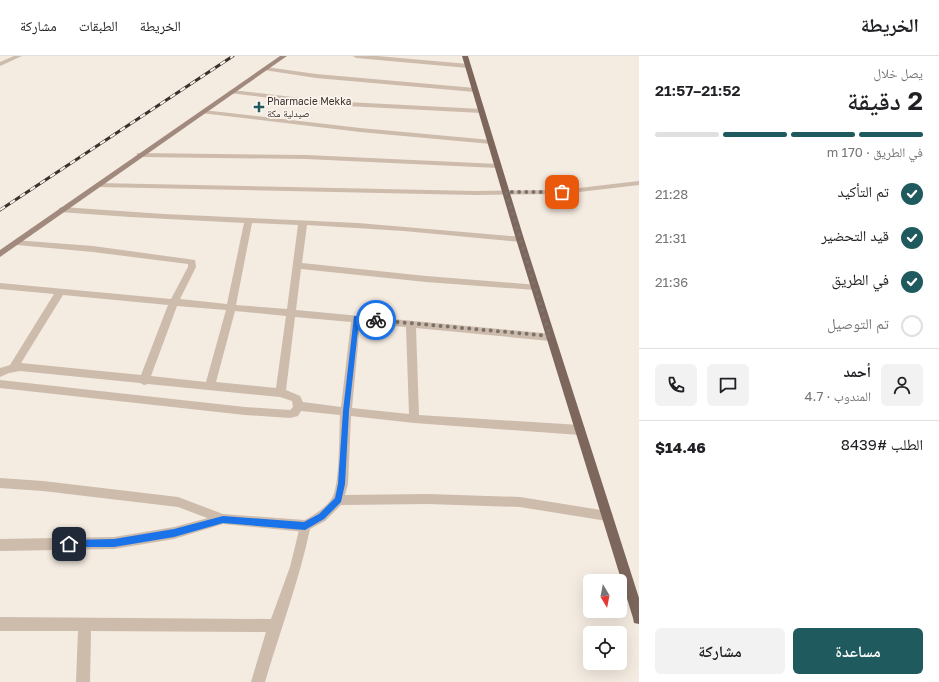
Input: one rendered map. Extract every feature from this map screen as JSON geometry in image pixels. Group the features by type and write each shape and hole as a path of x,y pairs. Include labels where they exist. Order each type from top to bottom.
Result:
{"main road":[{"path":"0,254 284,56"},
{"path":"467,61 520,239 639,618"}],"street":[{"path":"0,64 19,56"},
{"path":"356,56 467,61"},
{"path":"266,68 316,76 475,90"},
{"path":"232,92 327,103 482,111"},
{"path":"203,112 368,131 491,142"},
{"path":"140,155 306,157 498,166"},
{"path":"98,185 506,192 568,191 639,183"},
{"path":"62,210 156,218 303,222 409,228 520,239"},
{"path":"210,386 231,308 248,220"},
{"path":"280,393 303,222"},
{"path":"17,242 93,249 192,262 192,267 174,302 144,381"},
{"path":"298,266 426,279 535,286"},
{"path":"0,286 550,336"},
{"path":"13,368 60,292"},
{"path":"0,484 43,486 178,502 223,520 305,526 321,517 338,500 342,484 346,411 356,318"},
{"path":"411,324 414,419"},
{"path":"0,373 13,368 280,393 294,396 298,400 298,406 294,413 271,413 1,385"},
{"path":"298,406 414,419 580,430"},
{"path":"338,500 428,499 520,502 607,516"},
{"path":"0,545 114,543 174,533 223,520"},
{"path":"258,682 275,626 296,567 305,526"},
{"path":"0,624 275,626"},
{"path":"83,682 85,624"}],"railway":[{"path":"0,210 233,56"}],"way so far":[{"path":"376,320 550,336 506,192 562,192"}],"place":[{"name":"Pharmacie Mekka صيدلية مكة","path":"259,107"}],"route":[{"path":"69,544 114,543 174,533 223,520 305,526 321,517 331,509 338,500 342,484 346,411 356,318 376,320"}]}
